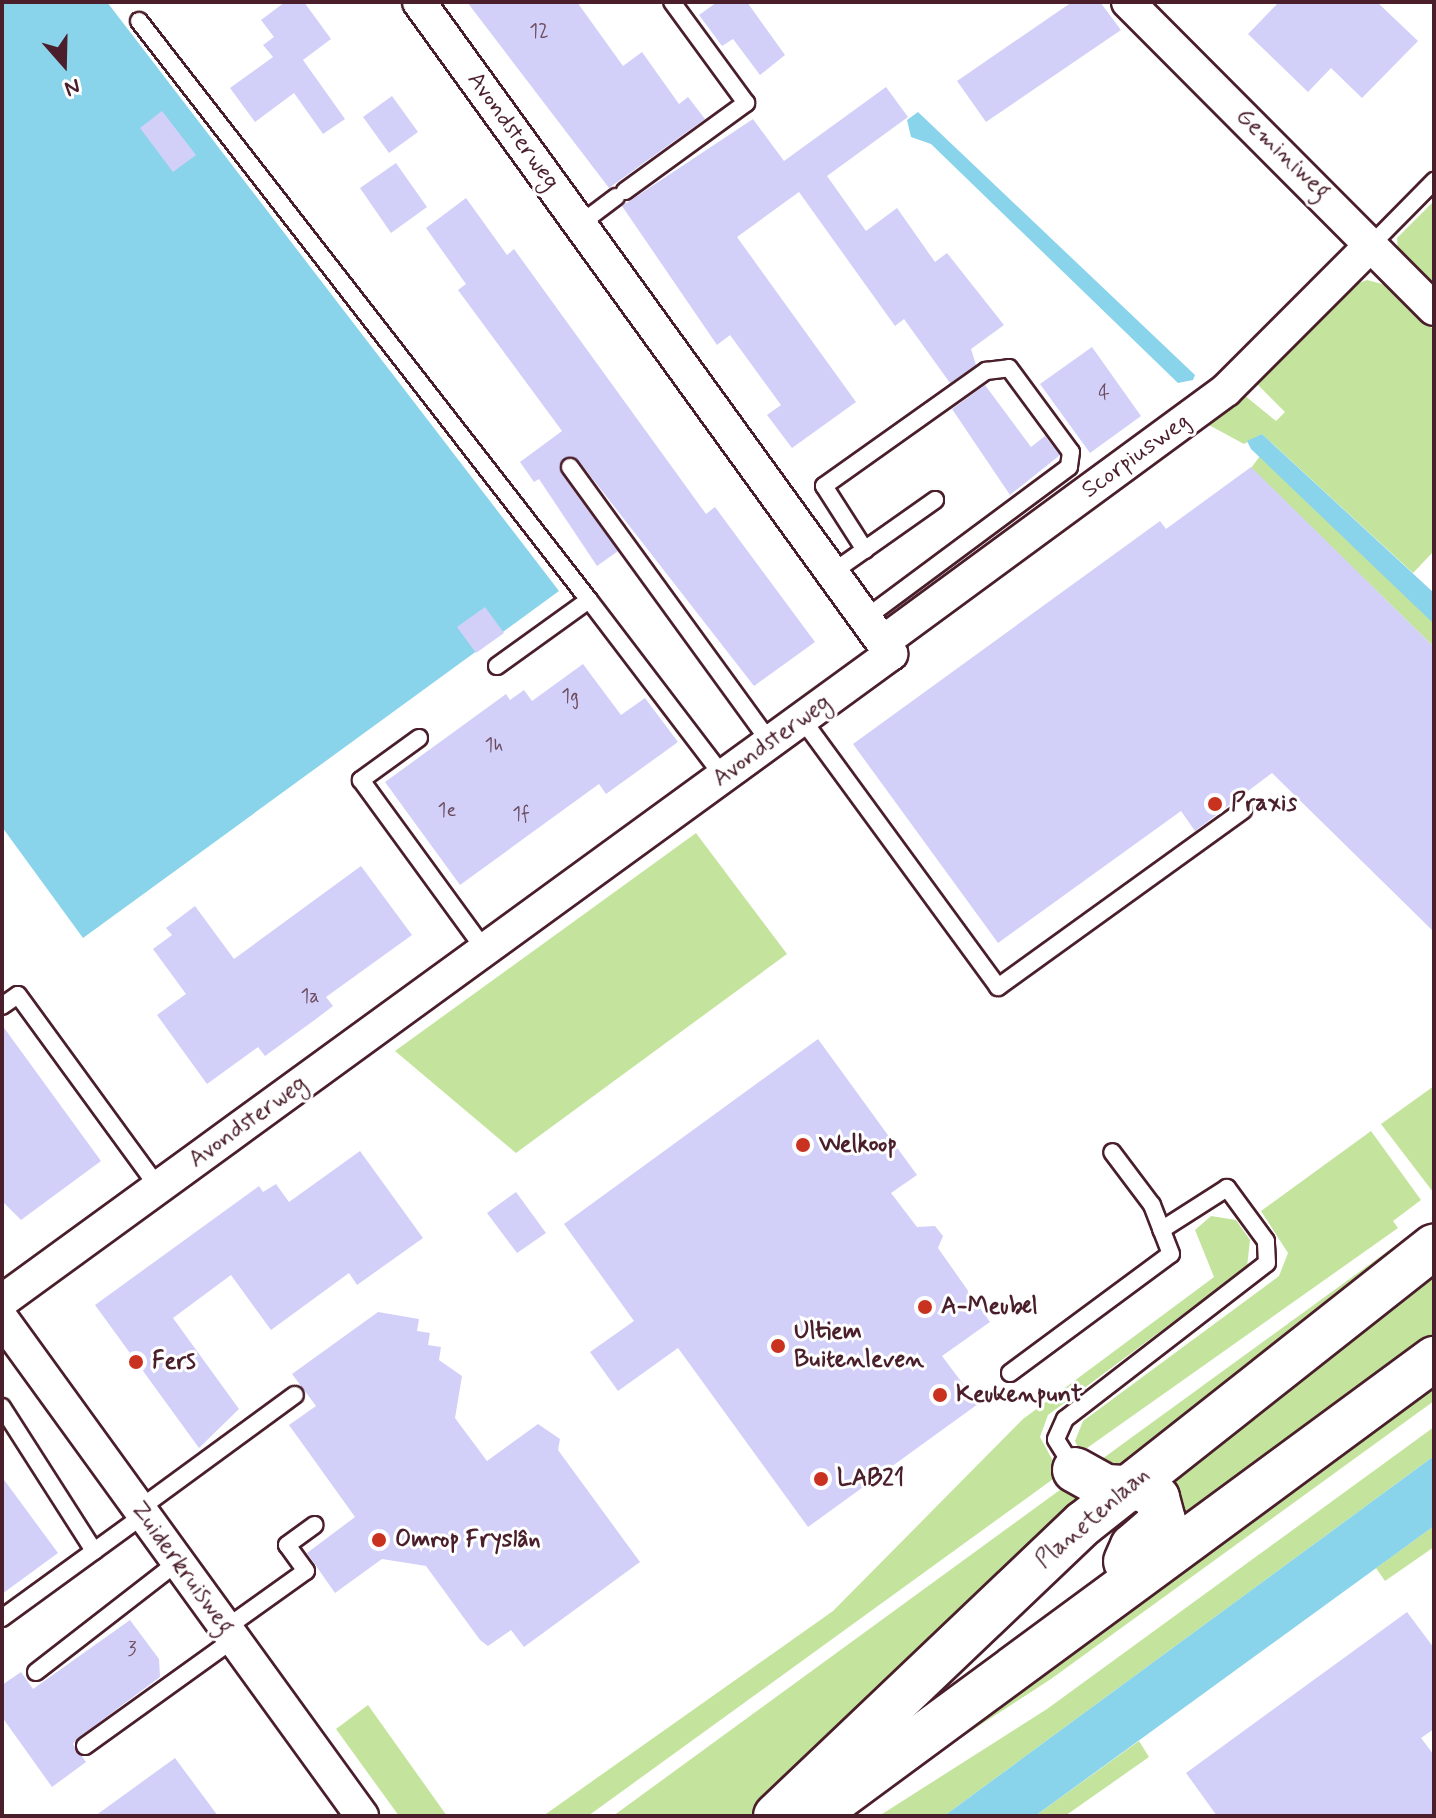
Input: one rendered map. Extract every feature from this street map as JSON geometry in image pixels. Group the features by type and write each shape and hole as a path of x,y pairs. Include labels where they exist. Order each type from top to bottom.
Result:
{"main road":[{"name":"Planetenlaan","path":"776,1816 1084,1523 1434,1247"},
{"path":"813,1816 1434,1359"},
{"path":"1075,1470 1124,1491 1150,1493 1164,1514 1133,1546 1116,1591"},
{"path":"1075,1470 1089,1508 1084,1523"},
{"path":"1028,1655 1007,1650 998,1630 1034,1569"}],"street":[{"name":"Avondsterweg","path":"2,1301 891,654 419,2"},
{"name":"Geminiweg","path":"1128,2 1434,309"},
{"name":"Scorpiusweg","path":"874,630 1226,390 1369,247"},
{"name":"Zuiderkruisweg","path":"2,1319 362,1816"}],"lane":[{"path":"580,224 746,103 672,2"},
{"path":"139,21 723,776"},
{"path":"1369,247 1434,181"},
{"path":"865,550 824,486 986,371 1009,368 1071,452 1069,467 874,630"},
{"path":"570,467 770,742"},
{"path":"833,572 935,500"},
{"path":"497,666 589,600"},
{"path":"802,719 998,987 1243,810"},
{"path":"419,738 361,780 485,950"},
{"path":"2,1006 18,995 158,1187"},
{"path":"1010,1373 1171,1254 1161,1230 1112,1152"},
{"path":"1075,1470 1056,1439 1065,1419 1267,1263 1266,1241 1227,1188 1161,1230"},
{"path":"2,1618 94,1551 295,1395"},
{"path":"2,1407 94,1551"},
{"path":"85,1746 306,1571 287,1545 315,1525"},
{"path":"36,1672 178,1562"}],"green space":[{"path":"1434,201 1434,287 1398,252 1397,238"},
{"path":"1367,280 1386,285 1434,330 1434,551 1413,573 1262,434 1244,444 1207,424 1244,395 1276,421 1285,412 1256,383 1351,286"},
{"path":"1260,456 1434,623 1434,647 1251,468"},
{"path":"696,833 787,954 516,1153 395,1051"},
{"path":"1434,1086 1434,1192 1433,1192 1381,1124"},
{"path":"1371,1131 1421,1200 1393,1221 1398,1228 1080,1453 1075,1441 1083,1421 1279,1276 1288,1253 1261,1211"},
{"path":"1211,1216 1236,1220 1250,1240 1247,1267 1048,1415 1040,1437 1060,1474 588,1816 543,1816 833,1611 1023,1419 1214,1277 1195,1230"},
{"path":"1399,1243 1406,1243 1135,1469 1091,1467"},
{"path":"1423,1265 1434,1280 1434,1337 1181,1521 1154,1474"},
{"path":"1434,1386 1434,1401 1051,1679 863,1801"},
{"path":"1434,1427 1434,1456 944,1816 879,1816 1047,1709"},
{"path":"1068,1484 1078,1502 764,1816 613,1816"},
{"path":"1434,1526 1434,1547 1385,1581 1376,1568"},
{"path":"368,1705 447,1816 399,1816 336,1729"},
{"path":"1139,1741 1149,1757 1065,1816 1035,1816"}],"water":[{"path":"2,2 107,2 559,591 83,938 2,827"},
{"path":"918,112 1195,375 1193,380 1178,383 931,144 911,137 907,120"},
{"path":"1262,434 1434,593 1434,624 1251,449 1247,441"},
{"path":"1434,1456 1434,1526 1035,1816 944,1816"}],"building":[{"path":"285,2 304,2 331,39 303,60 345,119 323,134 294,93 255,122 230,88 273,57 263,45 274,37 261,20"},
{"path":"467,2 577,2 623,66 642,52 679,104 688,97 705,119 609,188"},
{"path":"717,2 747,2 785,55 760,75 733,39 722,46 699,15"},
{"path":"1072,2 1100,2 1121,30 986,122 957,81"},
{"path":"1279,2 1377,2 1418,41 1362,98 1331,68 1308,92 1248,34"},
{"path":"886,87 908,117 827,176 866,231 897,208 935,262 947,253 1004,325 971,349 976,365 950,383 904,319 895,326 799,192 737,237 856,402 792,448 767,415 781,405 730,335 717,345 622,206 753,119 784,161"},
{"path":"392,96 418,132 389,153 363,117"},
{"path":"162,111 196,155 173,172 140,128"},
{"path":"396,163 427,207 391,233 360,188"},
{"path":"466,198 507,255 514,249 706,514 715,507 815,642 754,686 578,460 564,458 561,473 618,551 597,566 539,479 534,482 520,462 562,431 458,290 466,284 426,228"},
{"path":"1092,347 1141,416 1090,453 1040,384"},
{"path":"985,385 1031,447 1045,436 1060,455 1010,495 952,409"},
{"path":"1251,467 1434,647 1434,932 1272,773 1195,831 1181,811 998,943 853,744 1160,521 1166,529"},
{"path":"485,607 504,633 476,653 457,627"},
{"path":"583,664 621,715 645,698 678,742 606,794 599,784 460,885 385,782 506,694 510,700 524,690 532,701"},
{"path":"361,866 412,935 326,997 333,1006 316,1019 265,1056 258,1047 207,1084 157,1015 186,994 153,949 172,935 166,928 195,906 234,959"},
{"path":"2,1025 101,1161 21,1220 2,1201"},
{"path":"818,1039 917,1175 891,1193 917,1227 935,1226 943,1236 938,1248 990,1322 942,1356 978,1404 808,1527 678,1348 618,1391 590,1352 634,1321 564,1224"},
{"path":"360,1151 423,1238 357,1285 349,1273 271,1330 231,1275 173,1318 239,1409 199,1448 95,1305 259,1186 263,1192 276,1184 289,1202"},
{"path":"516,1192 546,1233 517,1253 487,1213"},
{"path":"378,1312 419,1319 417,1331 430,1333 428,1345 441,1347 439,1360 462,1376 455,1418 487,1461 538,1424 560,1439 558,1450 640,1562 524,1647 511,1630 488,1646 480,1640 426,1566 382,1559 335,1593 307,1553 355,1517 289,1425 316,1406 292,1374"},
{"path":"2,1477 58,1553 2,1594"},
{"path":"1407,1612 1434,1648 1434,1729 1421,1738 1434,1755 1434,1816 1217,1816 1186,1773"},
{"path":"130,1620 159,1659 160,1677 78,1738 73,1744 86,1762 52,1787 2,1717 2,1685 21,1672 33,1689"},
{"path":"175,1758 218,1816 95,1816"}],"place":[{"name":"Praxis","path":"1215,804"},
{"name":"Welkoop","path":"803,1145"},
{"name":"A-Meubel","path":"925,1307"},
{"name":"Ultiem Buitenleven","path":"778,1346"},
{"name":"Fers","path":"136,1362"},
{"name":"Keukenpunt","path":"940,1395"},
{"name":"LAB21","path":"821,1479"},
{"name":"Omrop Fryslân","path":"379,1540"}]}
